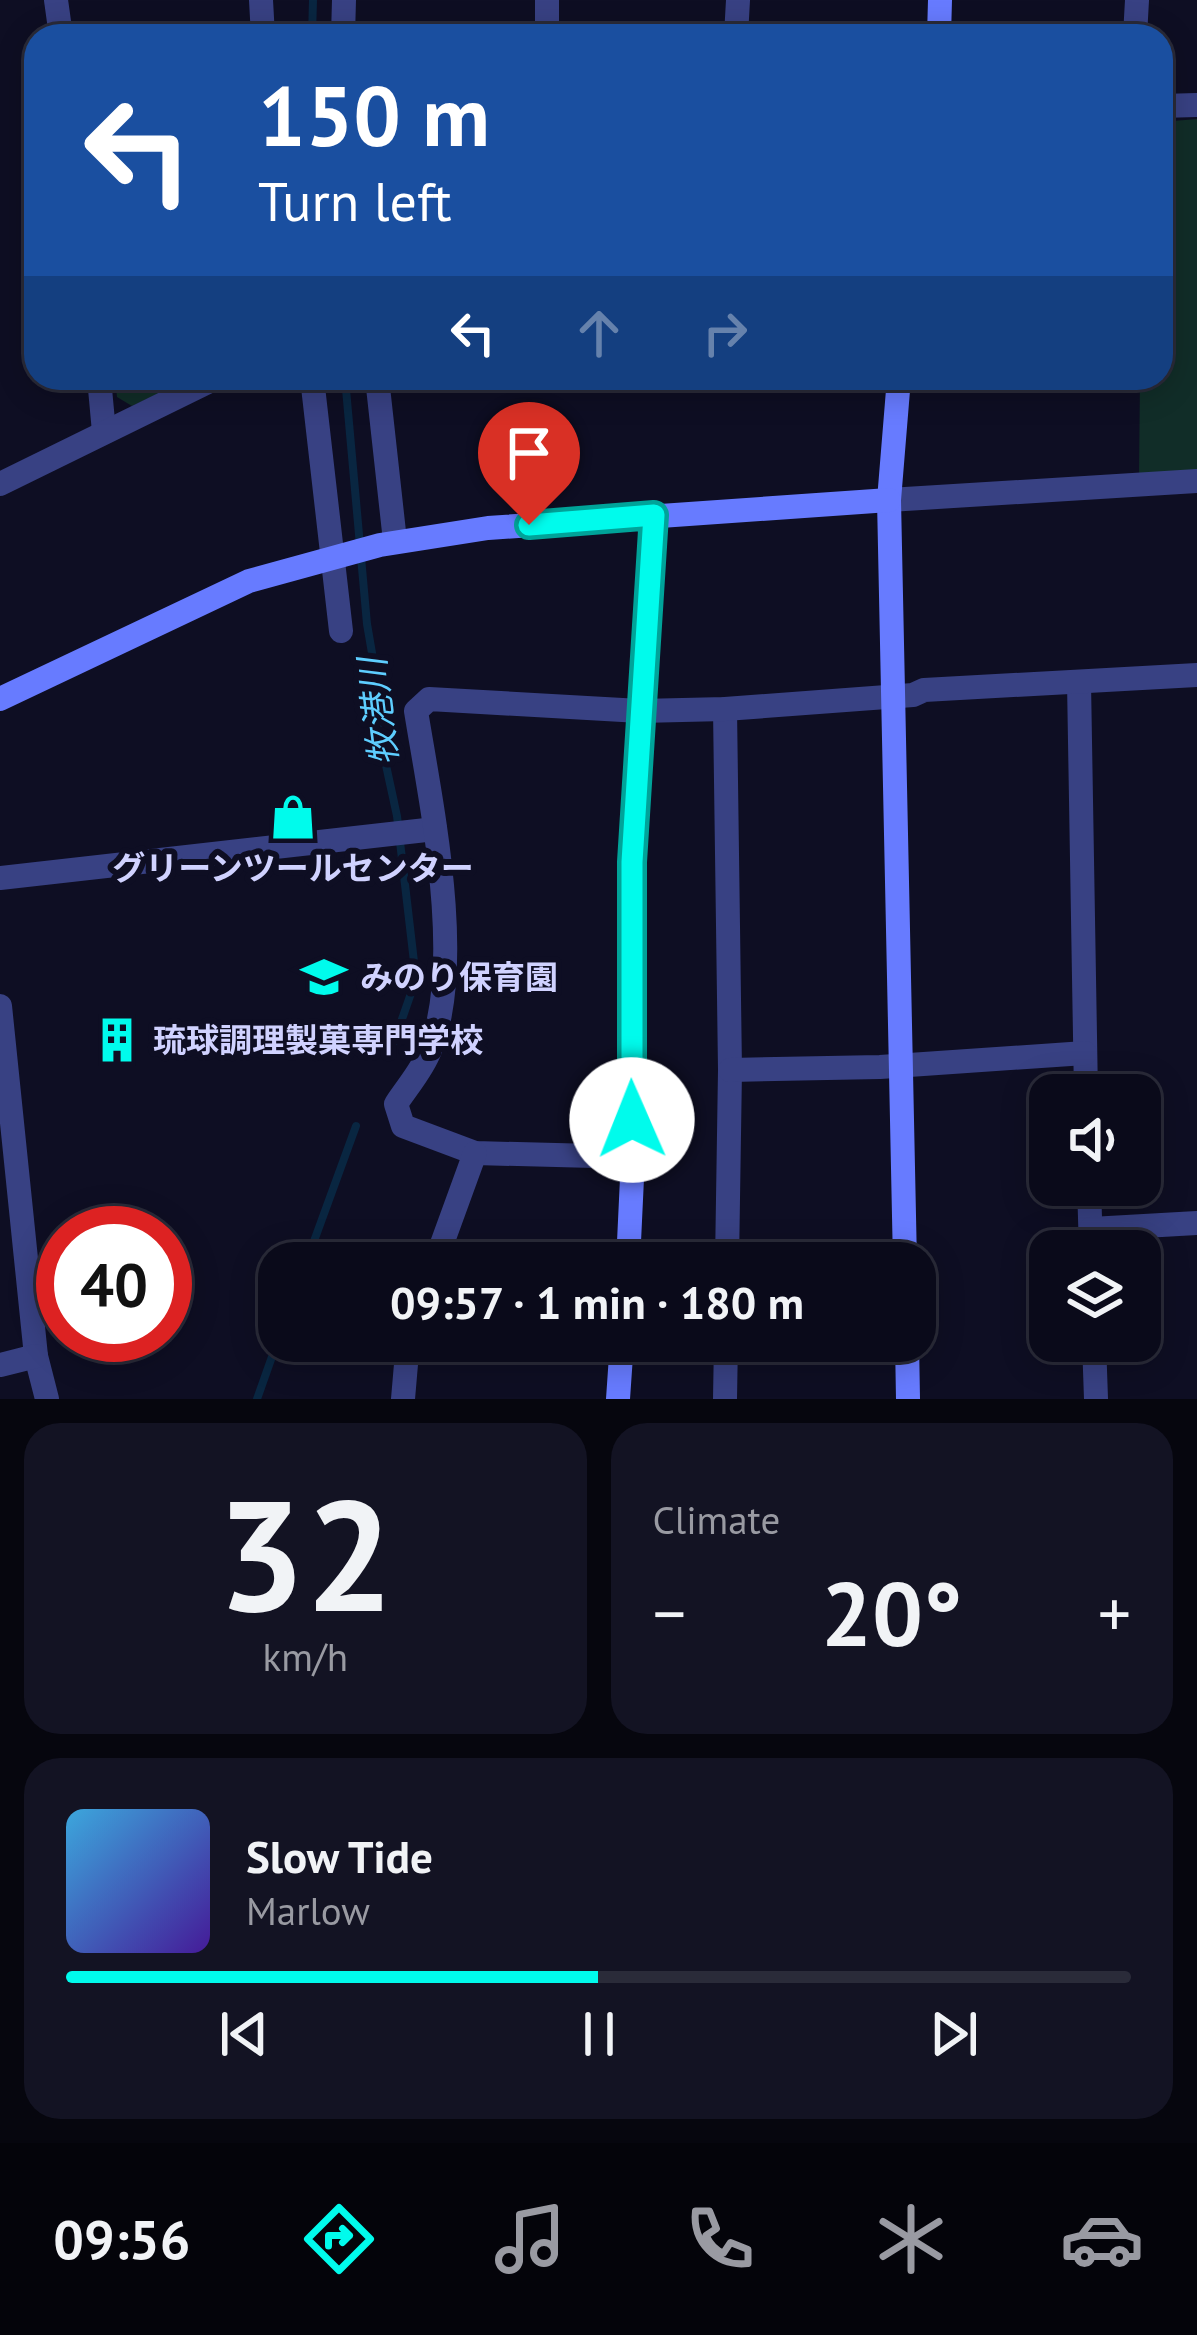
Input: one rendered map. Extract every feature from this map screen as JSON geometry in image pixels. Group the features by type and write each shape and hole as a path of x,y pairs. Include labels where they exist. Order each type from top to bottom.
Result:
{"street":[{"path":"99,390 104,432"},
{"path":"0,484 191,390"},
{"path":"315,390 338,554 341,631"},
{"path":"377,390 388,543"},
{"path":"898,390 889,500 905,1242"},
{"path":"0,699 249,581 388,543 488,528 654,515 1197,481"},
{"path":"629,1242 632,862 654,515"},
{"path":"633,1157 476,1153 403,1126 396,1104 429,1052 443,1006 447,966 435,830 416,711 429,698 640,711 724,709 893,697 924,690 1197,676"},
{"path":"1079,682 1085,1074"},
{"path":"724,709 730,1070 727,1242"},
{"path":"0,878 435,830"},
{"path":"0,1006 36,1357 0,1365"},
{"path":"730,1070 901,1066 1084,1053"},
{"path":"443,1242 476,1153"},
{"path":"1153,1230 1197,1223"},
{"path":"37,1362 47,1399"},
{"path":"403,1399 406,1362"},
{"path":"618,1399 621,1362"},
{"path":"725,1399 726,1362"},
{"path":"907,1362 908,1399"},
{"path":"1095,1362 1096,1399"}],"green space":[{"path":"1197,119 1197,471 1139,476 1140,390 1173,390 1173,121"},
{"path":"116,390 166,390 132,406 117,397"}],"waterway":[{"name":"牧港川","path":"312,24 313,0"},
{"name":"牧港川","path":"346,390 367,624 377,682 376,719 397,816 416,979 394,1042"},
{"name":"牧港川","path":"314,1242 356,1126"},
{"name":"牧港川","path":"257,1399 270,1362"}],"place":[{"name":"グリーンツールセンター","path":"293,817"},
{"name":"みのり保育園","path":"324,977"},
{"name":"琉球調理製菓専門学校","path":"117,1040"}],"route":[{"path":"529,525 654,515 632,862 632,1120"}]}
